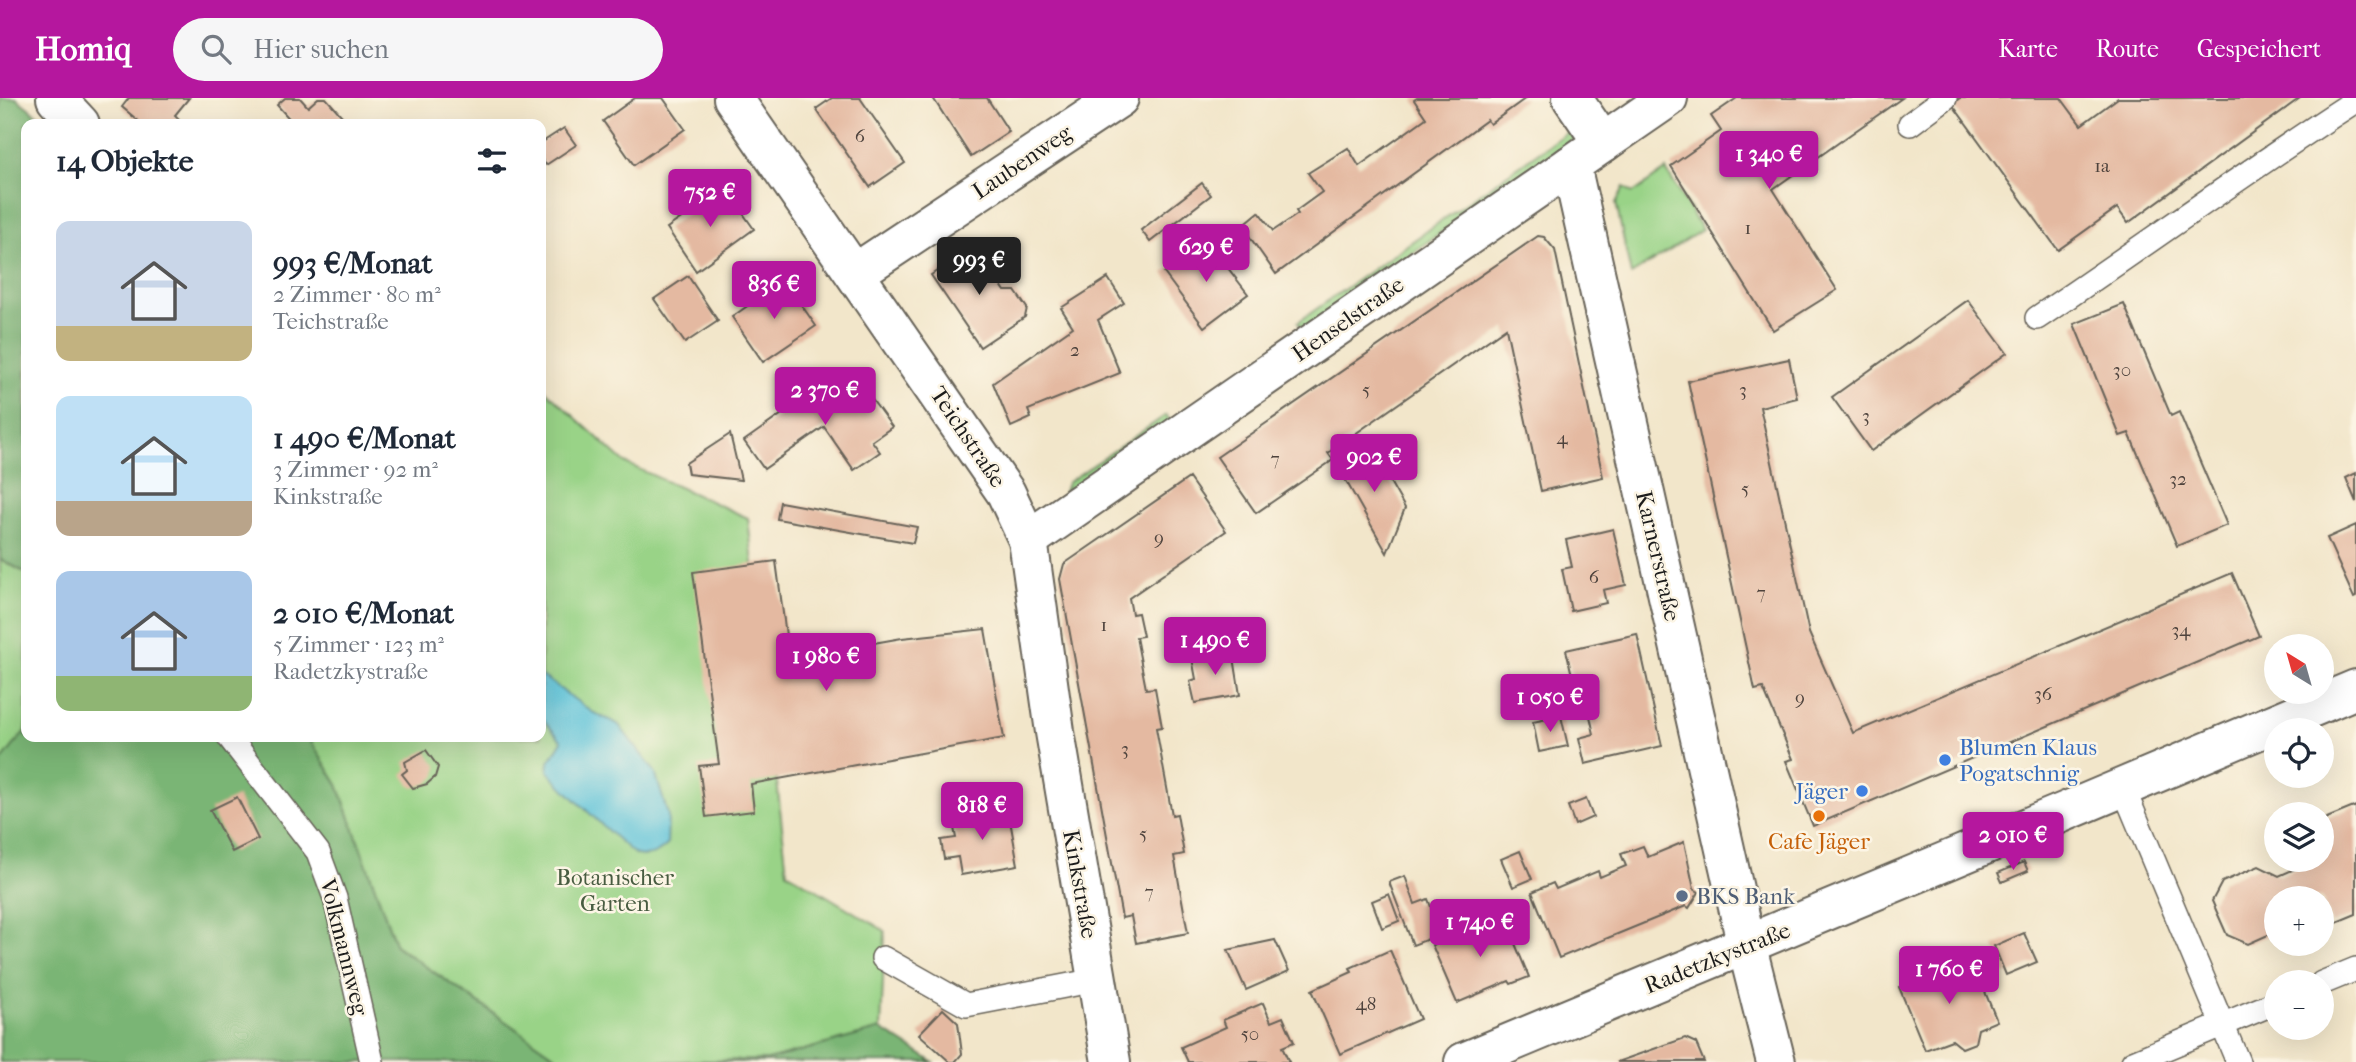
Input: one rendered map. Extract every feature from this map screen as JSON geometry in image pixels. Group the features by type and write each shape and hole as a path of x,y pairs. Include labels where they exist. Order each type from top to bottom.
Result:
{"street":[{"path":"56,98 75,119"},
{"name":"Teichstraße","path":"733,98 1006,493 1028,540"},
{"name":"Laubenweg","path":"856,273 1119,98"},
{"path":"1572,98 1603,143"},
{"name":"Henselstraße","path":"1028,540 1668,98"},
{"name":"Karnerstraße","path":"1571,166 1746,947 1776,1062"},
{"name":"Kinkstraße","path":"1028,540 1055,732 1111,1062"},
{"name":"Radetzkystraße","path":"1464,1062 1746,947 2122,785 2354,694"}],"lane":[{"path":"1910,124 1945,98"},
{"path":"2037,318 2164,233 2258,164 2352,103 2355,98"},
{"name":"Volkmannweg","path":"233,742 318,852 335,898 372,1062"},
{"path":"2122,785 2238,1062"},
{"path":"883,958 966,1005 1096,980"},
{"path":"2334,978 2356,969"},
{"path":"2133,1062 2264,1008"}],"green space":[{"path":"0,98 16,98 43,119 21,119 21,570 0,559"},
{"path":"1570,130 1575,138 1303,330 1298,322"},
{"path":"1666,170 1702,230 1631,275 1616,203 1624,187 1633,193"},
{"name":"Botanischer Garten","path":"546,391 625,463 748,518 787,872 885,931 881,1029 768,1060 564,1062 396,946 338,785 311,742 546,742"},
{"path":"1166,415 1172,423 1064,492 1067,483"},
{"path":"0,559 21,570 21,736 0,763"},
{"path":"21,736 21,742 311,742 338,785 396,946 564,1062 0,1062 0,763"},
{"path":"881,1029 933,1062 650,1062 768,1060"}],"water":[{"path":"546,679 592,712 618,724 655,772 668,815 667,845 654,854 637,855 563,788 548,771 549,762 562,741 546,723"}],"building":[{"path":"129,98 189,98 175,115 179,119 136,119 122,107"},
{"path":"285,98 300,98 308,107 318,98 326,98 345,119 290,119 277,105"},
{"path":"635,98 663,98 685,129 634,165 603,121"},
{"path":"832,98 860,98 905,163 870,187 816,109"},
{"path":"933,98 987,98 1009,132 971,157"},
{"path":"1526,98 1490,124 1487,120 1276,274 1242,226 1259,212 1273,231 1298,214 1296,211 1322,192 1308,173 1348,148 1359,166 1426,118 1414,100"},
{"path":"1737,98 1902,98 1773,189 1837,290 1773,330 1671,166 1721,131 1711,116"},
{"path":"1960,98 2061,98 2081,125 2118,98 2300,98 2128,223 2117,208 2058,250 1952,104"},
{"path":"564,128 576,145 546,165 546,140"},
{"path":"1202,183 1211,195 1150,242 1141,230"},
{"path":"725,188 754,229 696,271 667,228"},
{"path":"1538,236 1544,237 1555,250 1603,477 1541,491 1506,328 1328,453 1333,460 1256,513 1217,457"},
{"path":"1207,241 1248,294 1204,327 1164,273"},
{"path":"974,246 1005,291 1015,291 1027,308 1025,317 980,347 931,275"},
{"path":"688,276 718,321 685,343 654,299"},
{"path":"1108,278 1124,303 1098,320 1120,373 1028,410 1031,418 1011,427 993,383 1073,327 1061,308"},
{"path":"784,280 816,326 763,362 732,317"},
{"path":"1968,300 2007,353 1871,451 1832,397"},
{"path":"2124,304 2171,416 2179,412 2227,525 2177,546 2129,433 2120,436 2074,324"},
{"path":"1789,359 1797,398 1760,407 1809,633 1853,733 2232,573 2259,636 1813,826 1786,761 1793,759 1763,688 1755,690 1688,381"},
{"path":"857,379 892,427 872,441 880,452 854,470 824,427 764,469 744,441 806,397 814,409"},
{"path":"730,434 741,480 688,474 686,463"},
{"path":"1370,447 1405,508 1387,553 1337,465"},
{"path":"2356,473 2356,502 2346,478"},
{"path":"1189,478 1226,531 1129,598 1132,614 1138,613 1143,636 1136,637 1146,689 1155,688 1162,727 1156,728 1172,815 1177,814 1184,854 1174,856 1188,933 1136,943 1131,916 1122,918 1060,579 1064,564"},
{"path":"780,502 917,527 913,543 777,519"},
{"path":"2356,525 2356,597 2354,598 2327,538"},
{"path":"1613,529 1626,585 1603,590 1606,603 1571,611 1562,569 1572,567 1566,540"},
{"path":"776,561 789,658 902,638 985,629 1004,738 751,784 754,811 706,817 699,766 719,764 693,572"},
{"path":"1637,634 1662,746 1585,764 1579,738 1594,734 1588,707 1580,709 1566,650"},
{"path":"1233,651 1240,695 1195,703 1190,681 1196,679 1192,658"},
{"path":"1561,716 1568,746 1539,752 1533,722"},
{"path":"426,750 438,767 435,777 427,784 413,788 402,774 407,770 405,762"},
{"path":"237,797 258,839 232,852 210,810"},
{"path":"1586,799 1593,817 1575,825 1568,806"},
{"path":"2356,806 2356,914 2334,923 2334,886 2264,886 2264,937 2248,944 2227,935 2212,901 2222,882 2259,866 2264,868 2264,872 2279,876 2288,872 2334,872 2334,815"},
{"path":"1008,809 1018,865 961,875 958,857 944,859 941,840 956,838 952,818"},
{"path":"1684,842 1694,889 1699,892 1689,908 1686,906 1559,958 1532,892 1553,883 1556,889 1598,871 1600,877 1626,866 1621,854 1643,846 1648,857"},
{"path":"1520,851 1532,879 1513,887 1501,859"},
{"path":"2024,862 2028,871 2002,882 1998,873"},
{"path":"1405,876 1415,904 1428,899 1441,934 1413,945 1389,882"},
{"path":"1389,894 1399,921 1382,928 1372,901"},
{"path":"1503,915 1529,977 1511,984 1509,981 1457,1003 1432,945"},
{"path":"2024,933 2037,962 2006,975 1994,946"},
{"path":"1275,940 1289,971 1246,990 1228,950"},
{"path":"1390,950 1420,1019 1340,1054 1312,990 1352,972 1350,968"},
{"path":"1971,958 1997,1021 1978,1029 1975,1043 1962,1048 1952,1040 1925,1050 1899,987"},
{"path":"1263,1003 1271,1022 1283,1017 1294,1042 1282,1047 1289,1062 1188,1062 1181,1047 1226,1027 1223,1020"},
{"path":"943,1009 958,1023 962,1054 955,1062 950,1062 919,1034"},
{"path":"1685,1038 1696,1043 1704,1062 1617,1062"}],"place":[{"name":"Blumen Klaus Pogatschnig","path":"1945,760"},
{"name":"Jäger","path":"1862,791"},
{"name":"Cafe Jäger","path":"1819,816"},
{"name":"BKS Bank","path":"1682,896"}]}
